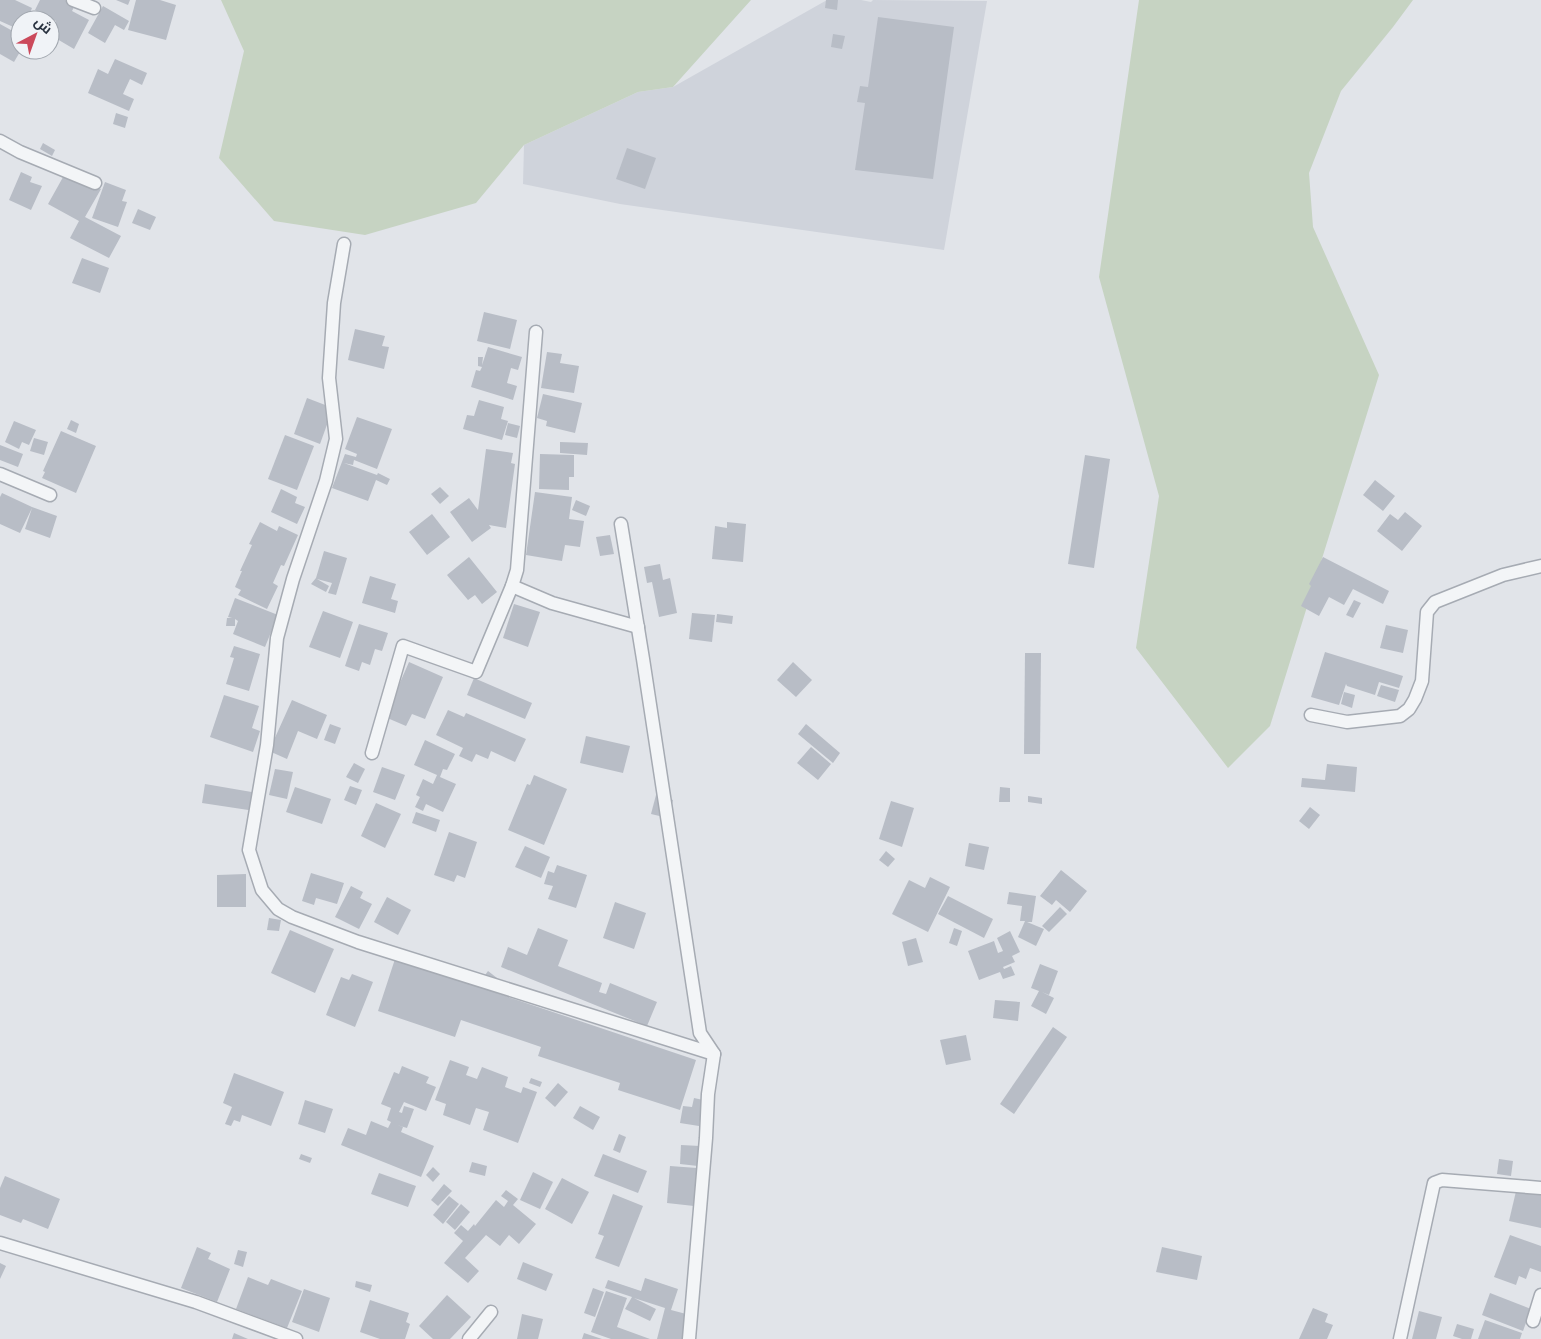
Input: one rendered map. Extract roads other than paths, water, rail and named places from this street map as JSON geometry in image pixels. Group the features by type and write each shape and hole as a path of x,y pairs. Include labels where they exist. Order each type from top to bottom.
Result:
{"street":[{"path":"73,0 94,8"},
{"path":"0,141 20,152 95,183"},
{"path":"344,244 334,303 330,378 336,439 326,481 293,579 277,638 266,745 249,850 262,890 278,909 292,917 358,942 714,1054"},
{"path":"372,753 403,646 476,672 512,586 517,570 536,332"},
{"path":"0,474 50,495"},
{"path":"621,524 700,1033 714,1054 708,1094 689,1339"},
{"path":"1311,715 1347,722 1400,716 1415,699 1422,681 1427,612 1435,602 1503,575 1541,566"},
{"path":"512,586 552,603 638,627"},
{"path":"1400,1339 1434,1183 1442,1180 1541,1188"},
{"path":"0,1243 196,1302 296,1339"},
{"path":"1533,1321 1541,1295"},
{"path":"469,1339 491,1312"}]}
